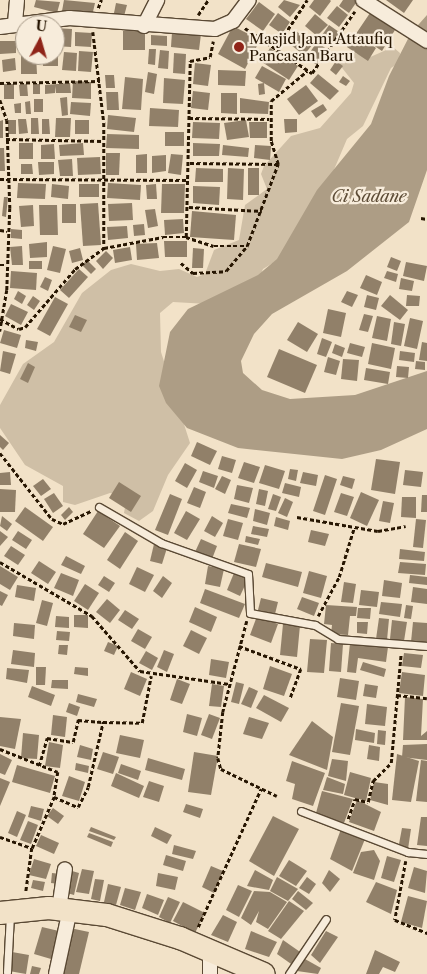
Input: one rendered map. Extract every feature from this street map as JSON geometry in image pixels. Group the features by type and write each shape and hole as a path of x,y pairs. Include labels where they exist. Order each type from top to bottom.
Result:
{"main road":[{"path":"12,911 64,909 107,915 201,946 264,974"}],"street":[{"path":"16,15 17,0"},
{"path":"144,26 157,0"},
{"path":"65,21 92,20 144,26 215,29 233,21 249,0"},
{"path":"360,4 427,42"},
{"path":"0,27 15,22"},
{"path":"56,974 64,909 65,869"},
{"path":"201,946 210,974"}],"lane":[{"path":"99,507 161,542 248,574 250,612 315,625 338,639 427,646"},
{"path":"301,811 408,852 427,854"},
{"path":"8,972 12,911"},
{"path":"289,974 326,919"}],"path":[{"path":"277,46 307,0"},
{"path":"233,21 277,46 307,71 316,71 360,4"},
{"path":"92,20 100,81 104,180 104,248"},
{"path":"186,238 190,163 190,62 210,56 215,29"},
{"path":"181,264 193,273 226,271 247,246 262,212 278,164 269,119 271,101 307,71"},
{"path":"0,83 100,81"},
{"path":"0,100 10,179 0,331"},
{"path":"189,118 269,119"},
{"path":"6,139 103,141"},
{"path":"0,144 6,144"},
{"path":"190,163 278,164"},
{"path":"0,179 188,180"},
{"path":"189,207 262,212"},
{"path":"421,218 427,219"},
{"path":"0,230 7,231"},
{"path":"1,319 19,329 25,327 75,269 104,248 186,238 214,246 247,246"},
{"path":"0,265 5,265"},
{"path":"0,453 52,519 63,524 73,522 99,507"},
{"path":"297,517 378,531 406,526"},
{"path":"315,625 339,577 354,528"},
{"path":"0,562 92,616 115,638 130,662 151,676 188,676 229,684"},
{"path":"250,612 229,684 219,740 221,769 277,796"},
{"path":"344,827 355,800 368,802 373,781 391,763 402,645"},
{"path":"239,646 301,670 290,699"},
{"path":"39,766 48,738 73,742 78,720 142,723 151,676"},
{"path":"397,695 427,698"},
{"path":"54,796 78,807 88,787 102,722"},
{"path":"0,750 58,772 54,796 32,848 12,911"},
{"path":"201,946 261,789"},
{"path":"0,836 32,848"},
{"path":"408,852 394,914 396,920 427,933"}],"shaded area":[{"path":"393,47 400,53 399,63 391,68 363,126 347,139 313,219 294,250 263,269 256,286 208,304 173,302 160,313 161,352 190,443 168,475 153,511 139,521 124,513 127,496 110,493 75,505 63,502 63,486 25,465 0,428 0,405 23,364 54,342 82,293 111,270 131,264 160,271 179,269 197,277 205,274 214,250 239,240 245,205 267,189 261,174 264,166 291,136 320,128 351,93 354,83 339,64 341,55 350,51 368,58"}],"water":[{"name":"Ci Sadane","path":"427,15 427,170 409,222 347,271 272,314 254,334 241,361 243,373 262,390 290,399 355,395 427,371 427,429 381,450 342,459 238,448 187,428 166,403 159,386 170,332 188,309 258,275 277,259 317,190 371,124 389,76 411,33"}],"building":[{"path":"36,0 60,2 57,13 34,7"},
{"path":"64,0 95,3 92,16 62,11"},
{"path":"284,0 300,5 290,17 278,7"},
{"path":"314,0 331,1 320,16 309,7"},
{"path":"343,0 358,0 349,13 339,6"},
{"path":"386,0 413,0 404,13"},
{"path":"259,2 275,14 263,31 246,19"},
{"path":"116,3 127,5 123,20 113,18"},
{"path":"337,6 348,15 339,27 327,18"},
{"path":"278,13 290,22 282,34 269,25"},
{"path":"370,13 395,30 382,51 367,41 376,48 368,61 347,47"},
{"path":"315,14 328,25 317,36 305,26"},
{"path":"329,25 339,32 331,45 320,38"},
{"name":"Masjid Jami Attaufiq Pancasan Baru","path":"233,26 260,40 245,69 218,54"},
{"path":"65,29 72,29 71,47 65,47"},
{"path":"123,31 145,31 145,50 123,50"},
{"path":"296,31 313,44 304,55 287,42"},
{"path":"75,32 92,33 91,47 75,46"},
{"path":"172,32 201,34 199,50 171,47"},
{"path":"151,35 167,36 167,46 151,45"},
{"path":"0,41 15,41 15,53 0,54"},
{"path":"317,42 328,50 317,65 306,58"},
{"path":"270,48 298,66 289,80 262,62"},
{"path":"149,49 156,49 155,65 148,64"},
{"path":"160,50 169,51 168,69 158,68"},
{"path":"79,51 93,52 91,72 78,71"},
{"path":"65,52 77,53 76,71 62,70 63,65 65,65"},
{"path":"174,53 186,54 185,74 173,73"},
{"path":"15,58 16,70 3,72 2,60"},
{"path":"336,61 343,66 336,75 330,70"},
{"path":"195,63 211,65 208,86 193,84"},
{"path":"21,65 37,65 37,74 21,74"},
{"path":"262,66 286,79 279,92 255,78"},
{"path":"218,70 246,71 245,86 218,85"},
{"path":"148,72 157,74 154,94 145,92"},
{"path":"318,74 339,91 330,100 310,83"},
{"path":"105,75 114,75 115,88 106,88"},
{"path":"343,76 350,81 346,86 339,82"},
{"path":"125,77 143,79 141,110 122,109"},
{"path":"164,78 185,80 183,104 163,103"},
{"path":"73,81 91,82 91,99 72,98"},
{"path":"70,83 71,93 56,93 55,86 55,93 45,94 45,85"},
{"path":"264,83 265,94 259,95 258,84"},
{"path":"4,84 14,84 14,99 4,99"},
{"path":"27,84 28,96 20,96 19,85"},
{"path":"33,84 40,84 40,94 33,94"},
{"path":"306,85 318,101 299,115 287,99"},
{"path":"193,91 210,93 208,110 191,108"},
{"path":"106,92 118,92 119,110 107,110"},
{"path":"221,93 237,93 237,114 221,113"},
{"path":"67,97 68,115 62,116 60,98"},
{"path":"240,98 269,102 268,114 240,113"},
{"path":"34,99 43,99 43,112 34,112"},
{"path":"30,101 31,114 26,114 25,102"},
{"path":"71,102 91,103 90,116 70,114"},
{"path":"21,103 21,113 15,113 14,104"},
{"path":"323,104 327,110 316,118 311,111"},
{"path":"150,108 179,110 178,127 149,126"},
{"path":"108,115 136,118 134,132 107,129"},
{"path":"31,118 38,118 39,134 31,134"},
{"path":"56,118 71,118 70,137 55,137"},
{"path":"18,119 26,119 28,133 19,134"},
{"path":"42,119 49,119 50,134 42,134"},
{"path":"284,119 297,119 297,132 285,133"},
{"path":"3,120 3,138 0,138 0,121"},
{"path":"8,120 16,120 16,134 8,134"},
{"path":"75,120 89,120 89,134 75,134"},
{"path":"246,120 249,137 227,140 224,123"},
{"path":"193,122 220,123 219,139 192,138"},
{"path":"249,122 267,122 267,138 250,138"},
{"path":"165,132 184,132 184,146 165,146"},
{"path":"107,134 139,135 139,149 106,148"},
{"path":"19,143 33,143 33,159 19,159"},
{"path":"83,143 84,155 60,156 59,145"},
{"path":"193,143 220,144 219,156 193,156"},
{"path":"54,144 55,159 41,159 41,145"},
{"path":"223,145 249,148 248,157 222,155"},
{"path":"255,145 271,146 270,160 254,158"},
{"path":"0,148 4,148 5,171 0,171"},
{"path":"106,153 120,153 119,175 106,175"},
{"path":"147,154 147,173 136,173 136,155"},
{"path":"171,154 183,155 181,175 168,173"},
{"path":"166,155 166,171 152,173 152,156"},
{"path":"100,157 101,174 78,175 77,158"},
{"path":"72,159 73,176 60,176 58,160"},
{"path":"38,162 54,162 54,174 39,175"},
{"path":"21,164 32,164 33,174 21,174"},
{"path":"196,168 223,169 223,182 195,182"},
{"path":"228,168 244,169 243,200 227,199"},
{"path":"248,168 259,168 259,195 248,195"},
{"path":"18,183 46,184 45,199 17,198"},
{"path":"108,183 141,185 140,200 107,198"},
{"path":"52,184 69,186 68,199 51,197"},
{"path":"79,184 99,184 99,197 79,197"},
{"path":"156,184 157,199 147,199 146,185"},
{"path":"162,184 185,184 184,213 161,213"},
{"path":"193,186 220,187 219,205 193,203"},
{"path":"4,197 8,197 6,217 2,216"},
{"path":"98,203 101,245 83,246 80,204"},
{"path":"132,203 133,220 109,221 108,204"},
{"path":"62,204 76,204 76,223 62,223"},
{"path":"33,205 34,226 21,227 19,206"},
{"path":"39,205 57,205 58,235 40,235"},
{"path":"155,209 158,226 148,228 145,210"},
{"path":"192,211 236,215 234,240 190,237"},
{"path":"183,219 184,233 165,235 164,220"},
{"path":"144,224 145,235 134,236 133,225"},
{"path":"127,226 128,238 108,240 107,227"},
{"path":"11,229 22,230 22,239 11,238"},
{"path":"164,241 187,241 187,257 165,257"},
{"path":"47,242 47,257 30,258 29,244"},
{"path":"157,243 159,258 137,260 136,244"},
{"path":"22,246 23,265 12,265 10,247"},
{"path":"53,246 66,249 60,273 47,270"},
{"path":"130,247 132,260 115,263 113,250"},
{"path":"80,248 83,260 72,263 69,251"},
{"path":"193,248 204,249 203,268 192,268"},
{"path":"106,251 113,258 103,269 96,261"},
{"path":"391,257 401,261 397,271 387,267"},
{"path":"87,260 96,269 91,274 82,265"},
{"path":"29,261 42,261 42,269 29,269"},
{"path":"406,262 427,266 424,281 403,276"},
{"path":"79,269 88,277 69,298 60,290"},
{"path":"11,271 37,273 36,290 10,288"},
{"path":"387,271 398,274 396,282 384,278"},
{"path":"366,275 382,282 377,295 360,288"},
{"path":"45,277 52,280 48,291 40,287"},
{"path":"401,278 414,281 412,291 399,289"},
{"path":"18,291 26,296 22,304 14,299"},
{"path":"347,291 358,295 352,307 341,302"},
{"path":"367,295 379,298 376,310 364,307"},
{"path":"390,295 408,310 400,320 381,306"},
{"path":"407,295 420,296 419,306 406,306"},
{"path":"33,296 40,301 34,310 27,305"},
{"path":"55,297 68,304 50,336 37,329"},
{"path":"11,304 28,312 21,325 5,316"},
{"path":"328,309 346,313 341,337 323,333"},
{"path":"364,314 373,316 368,332 359,330"},
{"path":"75,315 87,320 81,332 69,327"},
{"path":"377,316 391,319 387,341 372,338"},
{"path":"410,318 423,321 417,349 404,346"},
{"path":"298,322 318,334 307,352 287,340"},
{"path":"394,322 405,324 401,346 391,344"},
{"path":"4,330 21,335 17,348 0,343"},
{"path":"322,338 332,342 326,357 317,354"},
{"path":"26,340 38,342 36,351 25,348"},
{"path":"422,342 427,343 427,361 419,360"},
{"path":"350,343 365,347 362,357 347,353"},
{"path":"372,343 395,348 391,369 368,364"},
{"path":"335,344 345,348 342,357 332,353"},
{"path":"279,349 317,365 305,393 267,377"},
{"path":"3,351 16,354 10,374 0,371"},
{"path":"400,351 415,353 414,362 399,360"},
{"path":"328,357 340,361 336,375 324,372"},
{"path":"343,359 359,360 357,381 341,379"},
{"path":"416,361 425,362 425,370 415,369"},
{"path":"28,363 35,367 28,383 20,379"},
{"path":"397,366 409,367 408,378 396,377"},
{"path":"366,368 390,372 388,384 364,380"},
{"path":"0,435 9,443 3,450 0,447"},
{"path":"197,442 217,451 210,465 191,456"},
{"path":"222,456 236,460 232,473 218,469"},
{"path":"376,459 400,462 395,494 371,490"},
{"path":"244,462 260,467 254,483 238,478"},
{"path":"185,463 197,470 187,488 175,481"},
{"path":"265,465 285,471 279,489 259,483"},
{"path":"290,469 298,470 296,481 288,479"},
{"path":"405,470 423,472 421,487 403,485"},
{"path":"203,471 218,476 214,488 199,482"},
{"path":"10,472 11,485 0,485 0,473"},
{"path":"303,472 318,475 316,486 300,483"},
{"path":"325,475 337,479 325,515 313,511"},
{"path":"222,476 231,480 225,494 215,489"},
{"path":"343,476 355,479 352,489 340,485"},
{"path":"43,479 51,489 41,496 33,486"},
{"path":"119,482 141,496 131,512 109,498"},
{"path":"285,483 301,487 299,497 282,493"},
{"path":"237,485 253,488 249,503 234,499"},
{"path":"194,487 206,492 200,508 187,503"},
{"path":"0,489 16,490 15,512 0,512"},
{"path":"259,489 268,491 265,506 256,504"},
{"path":"361,492 379,500 367,526 350,518"},
{"path":"54,493 63,506 53,513 44,499"},
{"path":"341,493 354,497 347,516 334,512"},
{"path":"170,494 182,499 168,535 155,530"},
{"path":"273,494 281,497 276,511 268,509"},
{"path":"422,495 427,495 427,512 421,512"},
{"path":"402,497 416,497 416,518 401,517"},
{"path":"285,498 293,502 287,517 278,513"},
{"path":"383,501 394,503 390,523 379,521"},
{"path":"231,504 250,508 247,518 228,513"},
{"path":"25,507 53,527 43,541 15,521"},
{"path":"69,507 73,512 65,520 61,515"},
{"path":"255,509 270,513 267,525 253,521"},
{"path":"98,511 120,526 104,548 83,534"},
{"path":"186,511 200,519 187,540 174,533"},
{"path":"2,516 12,524 7,531 0,526"},
{"path":"212,516 223,523 215,537 204,531"},
{"path":"276,517 290,521 288,530 274,526"},
{"path":"228,519 243,523 238,540 223,536"},
{"path":"416,519 426,520 423,548 413,547"},
{"path":"253,526 269,529 267,537 251,534"},
{"path":"311,530 329,534 325,546 308,542"},
{"path":"0,531 8,537 0,546"},
{"path":"18,531 32,540 26,549 12,540"},
{"path":"125,532 138,541 120,569 107,560"},
{"path":"246,536 260,539 258,545 245,542"},
{"path":"201,539 217,546 212,559 195,552"},
{"path":"154,544 167,548 162,564 150,561"},
{"path":"239,544 261,549 256,567 234,562"},
{"path":"11,546 25,555 18,565 4,556"},
{"path":"400,549 425,552 424,561 399,559"},
{"path":"66,556 85,566 81,574 61,565"},
{"path":"39,561 56,572 48,584 31,573"},
{"path":"400,562 426,564 425,575 398,573"},
{"path":"266,563 302,572 298,587 262,577"},
{"path":"0,566 18,577 10,590 0,584"},
{"path":"208,566 224,569 220,587 205,584"},
{"path":"137,567 154,575 145,592 129,584"},
{"path":"309,571 327,576 321,598 303,593"},
{"path":"61,573 79,580 73,596 54,588"},
{"path":"234,573 248,579 240,596 227,590"},
{"path":"410,575 427,577 427,585 409,583"},
{"path":"104,576 115,583 109,592 98,585"},
{"path":"163,576 172,583 162,598 153,591"},
{"path":"384,580 402,583 400,598 382,596"},
{"path":"344,582 356,584 353,603 341,602"},
{"path":"85,584 99,593 88,610 74,601"},
{"path":"17,585 36,588 34,601 15,597"},
{"path":"413,587 427,589 427,604 411,602"},
{"path":"205,589 245,604 239,618 200,603"},
{"path":"361,590 379,592 377,607 359,605"},
{"path":"0,591 8,595 2,606 0,605"},
{"path":"302,597 319,603 314,616 297,609"},
{"path":"261,598 278,602 275,614 258,610"},
{"path":"107,599 120,610 110,623 96,612"},
{"path":"42,600 53,603 47,626 36,623"},
{"path":"381,602 402,604 400,617 379,614"},
{"path":"326,605 357,607 356,616 350,616 348,635 331,634 332,625 324,624"},
{"path":"406,605 413,606 411,619 404,618"},
{"path":"195,607 217,617 211,632 189,622"},
{"path":"358,608 371,608 370,619 357,618"},
{"path":"125,610 139,619 132,629 118,620"},
{"path":"74,615 88,615 88,628 74,627"},
{"path":"56,616 69,617 69,628 55,627"},
{"path":"257,616 278,624 271,643 250,635"},
{"path":"379,618 389,619 387,640 376,639"},
{"path":"392,620 407,622 404,641 390,639"},
{"path":"357,622 368,622 367,634 357,633"},
{"path":"413,622 427,623 427,643 411,642"},
{"path":"14,623 35,625 34,639 13,636"},
{"path":"283,624 300,625 297,657 280,655"},
{"path":"138,629 152,637 145,649 131,641"},
{"path":"191,630 207,638 199,654 183,646"},
{"path":"57,631 70,632 69,641 56,640"},
{"path":"310,639 327,640 324,673 307,672"},
{"path":"108,642 118,646 114,655 104,651"},
{"path":"331,643 343,644 341,672 329,671"},
{"path":"350,643 388,647 386,662 358,658 356,673 347,672"},
{"path":"59,645 68,645 67,655 58,654"},
{"path":"13,650 35,653 34,667 11,664"},
{"path":"164,650 174,654 167,672 157,667"},
{"path":"146,651 158,658 152,670 139,663"},
{"path":"404,653 423,655 421,668 402,666"},
{"path":"211,659 229,662 226,678 209,675"},
{"path":"363,662 386,669 384,677 360,670"},
{"path":"270,666 292,674 284,696 263,689"},
{"path":"36,667 46,667 45,685 36,685"},
{"path":"75,667 88,668 88,676 74,674"},
{"path":"7,668 29,670 27,683 6,679"},
{"path":"131,672 147,679 140,696 124,689"},
{"path":"402,672 425,675 423,696 399,693"},
{"path":"340,678 359,681 356,700 337,697"},
{"path":"177,679 190,684 182,704 170,700"},
{"path":"52,680 68,680 68,689 51,688"},
{"path":"236,682 244,684 239,704 231,702"},
{"path":"212,684 224,686 221,707 209,706"},
{"path":"365,684 378,686 376,698 363,696"},
{"path":"32,686 55,695 51,706 28,697"},
{"path":"249,687 258,691 251,708 241,704"},
{"path":"78,694 97,699 94,707 76,702"},
{"path":"264,695 289,708 281,722 256,708"},
{"path":"405,697 423,699 421,736 427,731 427,740 403,740"},
{"path":"69,703 80,707 77,716 66,712"},
{"path":"341,703 359,706 350,755 332,752"},
{"path":"367,704 387,707 385,726 365,724"},
{"path":"187,714 202,718 197,736 183,732"},
{"path":"209,714 220,718 212,739 201,735"},
{"path":"53,715 67,717 65,737 51,735"},
{"path":"0,717 21,719 15,749 0,746"},
{"path":"249,717 269,723 262,739 243,734"},
{"path":"312,721 333,737 327,770 289,755"},
{"path":"356,729 375,733 374,743 355,740"},
{"path":"378,730 386,731 385,745 377,744"},
{"path":"23,733 39,735 37,759 21,758"},
{"path":"120,735 144,740 140,758 116,753"},
{"path":"49,742 63,745 60,768 45,766"},
{"path":"427,744 427,760 402,757 403,745"},
{"path":"80,745 93,749 91,760 77,757"},
{"path":"369,745 380,747 379,761 367,759"},
{"path":"103,752 119,757 113,774 97,769"},
{"path":"194,752 218,756 211,795 188,792"},
{"path":"0,754 12,760 5,775 0,773"},
{"path":"397,754 419,761 411,802 392,800"},
{"path":"148,758 185,769 182,780 145,770"},
{"path":"332,759 348,761 346,781 328,776"},
{"path":"421,760 427,761 427,802 416,801"},
{"path":"292,761 325,773 313,806 292,799 295,784 286,781"},
{"path":"76,763 89,766 88,773 75,770"},
{"path":"121,764 141,771 138,780 118,773"},
{"path":"17,765 55,776 50,793 12,782"},
{"path":"350,772 371,778 366,801 344,795"},
{"path":"116,773 144,786 139,798 111,786"},
{"path":"69,776 85,782 79,801 62,796"},
{"path":"327,777 345,784 343,794 323,790"},
{"path":"0,778 10,782 0,806"},
{"path":"149,781 164,786 159,802 143,797"},
{"path":"374,782 388,784 388,805 370,800"},
{"path":"322,791 353,799 344,823 316,813"},
{"path":"357,800 381,812 374,831 349,822"},
{"path":"186,804 203,809 200,818 183,812"},
{"path":"31,806 44,809 41,821 28,817"},
{"path":"53,808 64,816 58,824 47,816"},
{"path":"17,811 26,815 17,837 8,833"},
{"path":"273,816 299,829 274,876 249,861"},
{"path":"421,817 427,817 427,846 417,845"},
{"path":"28,821 38,825 31,844 20,840"},
{"path":"91,827 116,837 114,840 89,831"},
{"path":"155,827 172,835 167,844 151,836"},
{"path":"402,828 411,829 408,849 399,844"},
{"path":"341,829 365,839 352,871 330,859"},
{"path":"89,833 113,842 111,847 87,837"},
{"path":"41,835 59,843 54,854 36,846"},
{"path":"174,845 196,851 193,859 172,854"},
{"path":"374,850 380,861 374,880 353,873 361,852"},
{"path":"166,855 186,861 183,871 163,865"},
{"path":"387,856 401,860 394,882 381,878"},
{"path":"34,859 51,864 46,879 29,875"},
{"path":"289,860 307,871 296,886 279,876"},
{"path":"211,866 223,871 214,893 202,887"},
{"path":"414,867 427,871 425,893 408,888"},
{"path":"82,869 94,871 89,894 76,892"},
{"path":"255,870 273,880 269,890 247,886"},
{"path":"329,870 340,879 330,892 322,883"},
{"path":"72,871 79,873 74,895 67,893"},
{"path":"52,873 61,874 59,884 51,883"},
{"path":"158,873 178,877 175,890 156,886"},
{"path":"277,877 298,889 288,901 270,891"},
{"path":"307,877 316,884 309,894 299,888"},
{"path":"95,879 104,880 100,901 91,899"},
{"path":"33,880 45,882 43,891 31,888"},
{"path":"376,882 397,890 391,914 366,902"},
{"path":"108,884 121,887 116,905 104,902"},
{"path":"238,885 252,891 239,917 226,910"},
{"path":"125,888 141,892 135,910 120,905"},
{"path":"254,891 270,892 287,902 268,929 256,922 259,911 251,925 241,918"},
{"path":"298,891 313,903 306,910 292,899"},
{"path":"147,894 164,900 158,915 142,908"},
{"path":"408,896 427,901 422,928 401,922"},
{"path":"168,897 180,902 170,923 159,917"},
{"path":"289,901 304,911 281,939 268,931"},
{"path":"183,902 205,913 195,933 173,921"},
{"path":"223,915 237,922 228,942 211,935"},
{"path":"42,927 59,931 51,959 34,954"},
{"path":"70,928 89,932 79,974 59,974"},
{"path":"251,931 277,942 269,957 245,949"},
{"path":"326,931 338,937 320,963 311,955"},
{"path":"283,940 303,954 294,966 277,954"},
{"path":"375,950 400,962 395,972 383,967 379,974 366,974"},
{"path":"12,952 29,955 26,974 9,971"},
{"path":"305,959 321,968 318,974 297,971"},
{"path":"32,966 41,968 39,974 30,974"}],"place":[{"name":"Masjid Jami Attaufiq Pancasan Baru","path":"239,47"}]}
